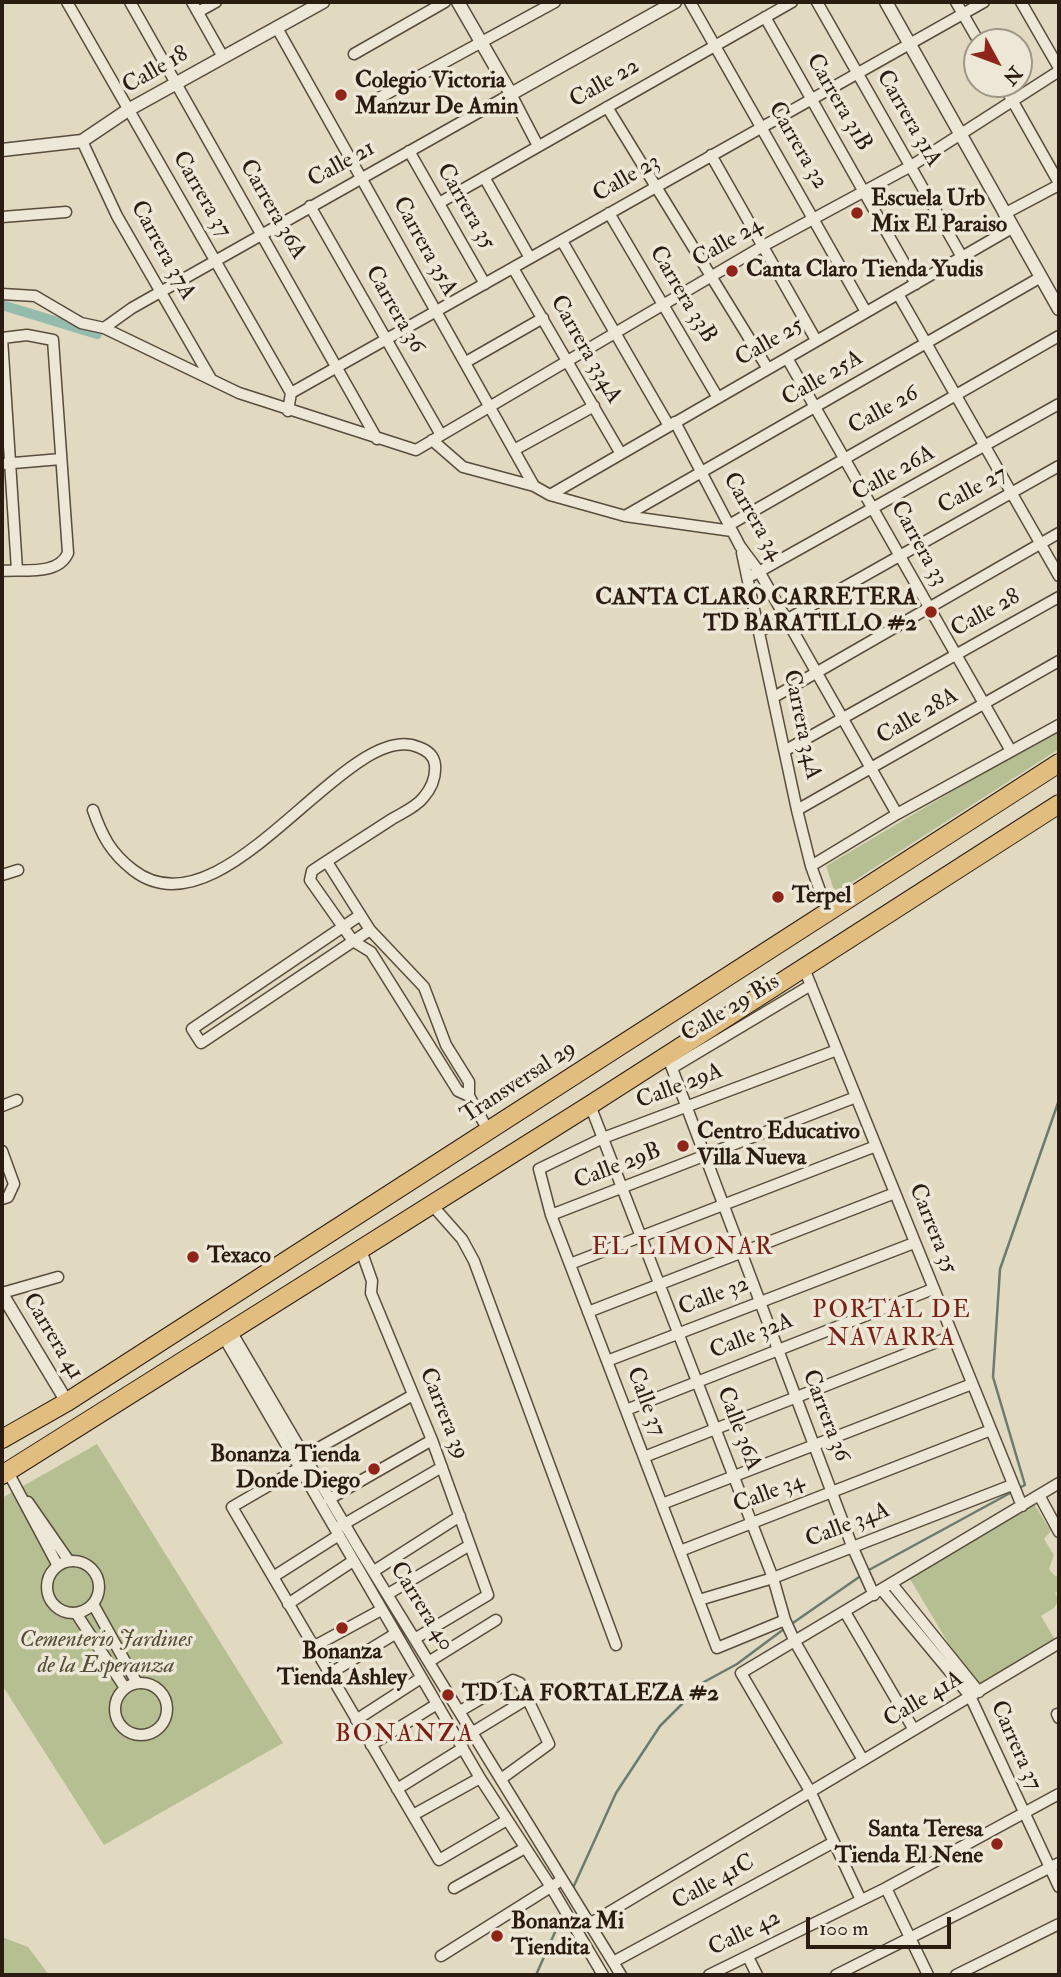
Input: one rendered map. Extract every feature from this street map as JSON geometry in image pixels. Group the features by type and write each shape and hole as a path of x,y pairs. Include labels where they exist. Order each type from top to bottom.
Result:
{"highway":[{"name":"Transversal 29","path":"2,1439 67,1402 1059,763"},
{"path":"5,1474 590,1105 669,1062 803,966 1059,804"}],"street":[{"name":"Carrera 37","path":"67,2 291,393"},
{"name":"Carrera 36A","path":"130,2 377,439"},
{"path":"216,2 195,7 223,57"},
{"name":"Calle 18","path":"2,150 82,141 128,110 323,2"},
{"path":"354,54 444,2"},
{"path":"458,2 538,146"},
{"path":"379,98 555,2"},
{"name":"Calle 21","path":"104,328 160,292 310,206 675,2"},
{"name":"Carrera 32","path":"691,2 866,312"},
{"name":"Calle 22","path":"439,203 792,2"},
{"name":"Carrera 31A","path":"817,2 962,257"},
{"path":"886,2 1059,309"},
{"path":"956,2 971,28"},
{"name":"Calle 23","path":"291,393 984,2"},
{"path":"1021,2 1059,70"},
{"name":"Carrera 31B","path":"765,17 916,284"},
{"name":"Carrera 35A","path":"277,28 534,486"},
{"name":"Calle 24","path":"377,439 416,450 763,246 911,166 1059,70"},
{"path":"1004,214 1059,184 1012,99"},
{"path":"607,107 768,369"},
{"name":"Carrera 37A","path":"82,141 117,216 211,379"},
{"name":"Carrera 35","path":"410,152 485,284"},
{"path":"711,155 816,341"},
{"path":"484,177 530,258"},
{"name":"Carrera 36","path":"310,206 387,339 436,438"},
{"path":"2,217 66,212"},
{"name":"Carrera 33B","path":"610,214 718,398"},
{"name":"Calle 25","path":"550,495 1012,228"},
{"name":"Carrera 34","path":"562,241 615,333 702,472 740,546 760,573 897,814"},
{"name":"Carrera 334A","path":"513,268 621,454"},
{"name":"Calle 25A","path":"625,516 1041,278"},
{"path":"2,294 35,296 81,323 104,328 211,379 288,411 377,439"},
{"path":"898,294 1059,576"},
{"path":"466,362 543,318"},
{"path":"2,571 55,568 64,561 68,553 53,340 27,335 2,338 6,464 17,569"},
{"name":"Calle 26","path":"731,528 844,457 1059,336"},
{"name":"Carrera 33","path":"787,358 1011,751"},
{"path":"288,411 291,393"},
{"name":"Calle 26A","path":"747,577 760,573 1059,404"},
{"path":"514,450 594,406"},
{"path":"436,438 470,471 534,486 550,495 625,516 731,528"},
{"path":"6,464 61,459"},
{"name":"Calle 27","path":"759,631 786,620 1059,466"},
{"path":"774,697 1059,533"},
{"name":"Carrera 34A","path":"740,546 797,810 811,866 827,910"},
{"name":"Calle 28","path":"786,750 1059,597"},
{"name":"Calle 28A","path":"797,810 1059,661"},
{"path":"811,866 897,814 1059,724"},
{"path":"93,810 111,851 127,866 145,880 181,884 210,876 276,830 344,772 373,752 393,743 407,742 427,750 435,761 436,777 422,799 312,871 310,880 342,927 354,941 371,952 458,1091 469,1096"},
{"path":"327,862 359,916 424,987 446,1045 469,1082 469,1096 489,1132"},
{"path":"2,875 18,870"},
{"path":"359,916 192,1028 201,1043 370,930"},
{"name":"Carrera 35","path":"803,966 1022,1506"},
{"path":"269,976 280,990"},
{"name":"Calle 29 Bis","path":"669,1062 811,985"},
{"name":"Calle 29A","path":"540,1169 603,1138 837,1050"},
{"name":"Carrera 36","path":"669,1062 852,1546 882,1589"},
{"name":"Calle 29B","path":"551,1215 856,1097"},
{"path":"2,1106 17,1100"},
{"name":"Calle 36A","path":"590,1105 773,1578 786,1622 863,1760"},
{"path":"570,1264 876,1146"},
{"path":"2,1151 14,1184 11,1195 2,1199"},
{"name":"Calle 37","path":"540,1169 551,1215 717,1648 786,1622"},
{"path":"588,1312 895,1193"},
{"path":"432,1205 461,1239 474,1261 616,1645"},
{"name":"Calle 32","path":"607,1361 915,1242"},
{"name":"Carrera 39","path":"361,1250 372,1280 371,1293 432,1440 488,1595 416,1639"},
{"path":"2,1293 58,1278"},
{"name":"Calle 32A","path":"626,1410 933,1289"},
{"name":"Carrera 41","path":"2,1293 67,1402"},
{"name":"Carrera 40","path":"227,1334 306,1455 329,1499 353,1561 480,1777 551,1887 603,1975"},
{"name":"Carrera 40","path":"227,1334 299,1468 339,1529 374,1571 615,1961 621,1975"},
{"path":"644,1457 952,1336"},
{"path":"662,1504 972,1384"},
{"path":"306,1455 413,1395"},
{"name":"Calle 34","path":"680,1551 991,1430"},
{"path":"329,1499 432,1440"},
{"path":"273,1577 339,1529 442,1467"},
{"path":"299,1468 232,1507 356,1720 439,1860 507,1821"},
{"path":"5,1474 69,1561"},
{"path":"861,1900 810,1791 741,1673 1059,1483"},
{"name":"Calle 34A","path":"698,1600 773,1578 1012,1485"},
{"path":"1039,1495 1059,1532"},
{"path":"374,1571 460,1516"},
{"path":"39,1523 58,1566"},
{"path":"388,1594 470,1545"},
{"path":"69,1561 82,1562 96,1574 99,1587 93,1604 76,1613 58,1609 48,1594 47,1581 58,1566 69,1561"},
{"path":"288,1604 353,1561"},
{"name":"Carrera 37","path":"882,1589 974,1694 1023,1815 1054,1865 1059,1887"},
{"path":"93,1604 137,1683"},
{"path":"313,1647 381,1610"},
{"path":"845,1612 914,1730"},
{"path":"76,1613 125,1688"},
{"path":"430,1661 496,1619"},
{"path":"91,1636 106,1627"},
{"path":"329,1674 395,1634"},
{"name":"Calle 41A","path":"591,1923 1059,1643"},
{"path":"356,1720 421,1678"},
{"path":"460,1710 513,1680 520,1683 549,1744 501,1779"},
{"path":"137,1683 155,1686 166,1701 165,1720 152,1733 133,1734 118,1722 116,1704 125,1688 137,1683"},
{"path":"473,1732 527,1699"},
{"path":"371,1745 437,1704"},
{"path":"397,1789 463,1748"},
{"path":"413,1815 480,1777"},
{"name":"Calle 42","path":"709,1975 886,1888 1059,1794"},
{"name":"Calle 41C","path":"615,1961 834,1842"},
{"path":"454,1888 525,1848"},
{"path":"836,1975 1054,1865"},
{"path":"441,1956 563,1880"},
{"path":"886,1888 928,1975"},
{"path":"956,1975 1059,1924"},
{"path":"748,1957 757,1975"}],"green space":[{"path":"1059,728 1059,749 835,893 826,866"},
{"name":"Cementerio Jardines de la Esperanza","path":"97,1444 283,1743 104,1845 2,1685 2,1498"},
{"path":"1034,1504 1051,1531 1044,1539 1054,1555 1049,1569 1055,1576 1059,1575 1059,1591 1055,1593 1059,1600 1054,1608 1041,1616 1057,1643 977,1691 910,1579"},
{"path":"2,1937 28,1947 49,1975 2,1975"}],"waterway":[{"path":"2,305 97,334"},
{"path":"1017,1489 1025,1485 993,1377 1000,1269 1059,1100"},
{"path":"867,1571 1012,1492"},
{"path":"790,1625 862,1575"},
{"path":"573,1888 616,1793 660,1726 704,1682 737,1664 784,1629"},
{"path":"536,1975 563,1914"}],"place":[{"name":"Colegio Victoria Manzur De Amin","path":"341,95"},
{"name":"Escuela Urb Mix El Paraiso","path":"857,213"},
{"name":"Canta Claro Tienda Yudis","path":"732,271"},
{"name":"CANTA CLARO CARRETERA TD BARATILLO #2","path":"931,612"},
{"name":"Terpel","path":"778,897"},
{"name":"Centro Educativo Villa Nueva","path":"683,1146"},
{"name":"Texaco","path":"193,1257"},
{"name":"Bonanza Tienda Donde Diego","path":"374,1469"},
{"name":"Bonanza Tienda Ashley","path":"342,1628"},
{"name":"TD LA FORTALEZA #2","path":"448,1695"},
{"name":"Santa Teresa Tienda El Nene","path":"997,1844"},
{"name":"Bonanza Mi Tiendita","path":"497,1936"}],"district":[{"name":"EL LIMONAR","path":"683,1249"},
{"name":"PORTAL DE NAVARRA","path":"892,1326"},
{"name":"BONANZA","path":"405,1736"}]}
